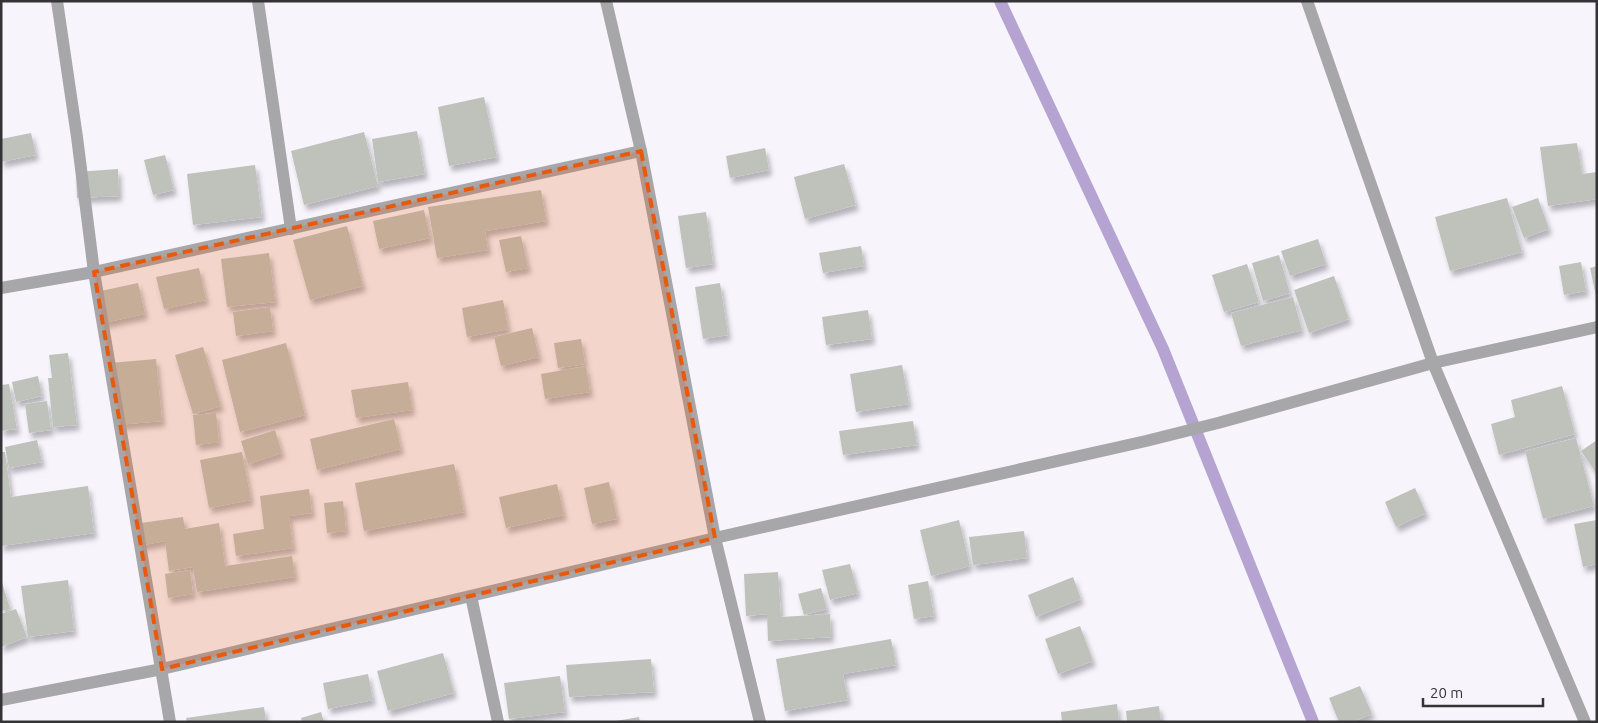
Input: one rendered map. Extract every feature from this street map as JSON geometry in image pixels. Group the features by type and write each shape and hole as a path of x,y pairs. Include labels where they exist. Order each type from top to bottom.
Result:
{"street":[{"path":"57,1 94,272 170,722"},
{"path":"258,1 291,229"},
{"path":"606,1 641,151 715,538 760,722"},
{"path":"1307,1 1433,363 1585,722"},
{"path":"1,288 94,272 641,151"},
{"path":"1,700 162,668 715,538 1146,441 1218,423 1433,363 1597,327"},
{"path":"471,596 498,722"}],"highlighted area":[{"path":"641,151 715,538 162,669 94,272"}],"building":[{"path":"484,97 497,157 449,166 438,107"},
{"path":"417,131 425,174 378,182 372,139"},
{"path":"364,132 378,186 304,205 291,151"},
{"path":"31,133 36,155 1,162 1,139"},
{"path":"1577,143 1582,174 1597,172 1597,199 1548,206 1540,147"},
{"path":"765,148 769,170 730,178 726,156"},
{"path":"165,155 174,190 153,195 144,160"},
{"path":"844,164 856,205 805,219 794,177"},
{"path":"255,165 262,217 193,225 187,174"},
{"path":"118,169 119,196 77,198 76,172"},
{"path":"541,190 546,221 485,231 488,250 437,258 428,207"},
{"path":"1507,198 1522,252 1450,271 1435,217"},
{"path":"1538,198 1549,229 1524,238 1512,207"},
{"path":"424,210 430,238 379,249 373,221"},
{"path":"706,212 713,264 686,268 678,216"},
{"path":"347,226 363,286 310,300 293,240"},
{"path":"521,236 528,268 506,272 499,240"},
{"path":"1318,239 1326,264 1290,276 1281,251"},
{"path":"861,246 864,266 823,273 819,253"},
{"path":"269,253 275,302 227,307 221,259"},
{"path":"1279,255 1290,293 1263,301 1252,263"},
{"path":"1581,262 1586,291 1564,295 1559,266"},
{"path":"1247,264 1259,302 1224,312 1212,275"},
{"path":"1597,266 1597,296 1596,296 1590,268"},
{"path":"199,268 206,300 164,309 156,277"},
{"path":"1334,276 1349,319 1309,333 1294,290"},
{"path":"138,283 145,314 103,323 96,292"},
{"path":"720,283 728,335 703,339 695,287"},
{"path":"1293,297 1302,330 1241,346 1231,313"},
{"path":"503,300 508,329 467,337 462,308"},
{"path":"270,307 273,331 236,336 233,312"},
{"path":"868,310 872,339 826,345 822,317"},
{"path":"532,328 539,357 501,366 494,337"},
{"path":"581,339 585,364 558,368 554,343"},
{"path":"286,343 305,415 240,432 222,360"},
{"path":"203,347 221,406 193,414 175,355"},
{"path":"68,353 77,425 53,427 48,378 52,378 49,355"},
{"path":"156,359 162,421 116,425 110,363"},
{"path":"902,365 909,404 856,412 850,374"},
{"path":"586,366 590,392 545,399 541,374"},
{"path":"38,376 42,396 16,402 12,382"},
{"path":"408,382 412,410 356,418 351,390"},
{"path":"9,384 17,429 1,431 1,385"},
{"path":"1562,386 1575,434 1499,455 1491,424 1515,417 1511,400"},
{"path":"47,401 51,430 29,433 25,404"},
{"path":"216,413 219,442 196,445 193,415"},
{"path":"394,419 401,449 317,470 310,439"},
{"path":"913,421 917,445 843,455 839,431"},
{"path":"275,430 282,453 248,464 241,441"},
{"path":"1576,438 1594,506 1543,519 1525,451"},
{"path":"37,440 42,462 9,468 5,447"},
{"path":"1597,440 1597,474 1581,451"},
{"path":"1,452 5,452 11,497 88,486 94,533 1,546"},
{"path":"242,452 251,500 209,508 200,460"},
{"path":"454,464 464,512 364,531 355,483"},
{"path":"609,482 617,519 592,524 584,488"},
{"path":"557,484 564,515 506,528 499,497"},
{"path":"1415,488 1426,513 1396,527 1385,502"},
{"path":"309,489 312,513 289,516 293,548 236,556 233,534 264,529 260,496"},
{"path":"343,501 346,531 327,533 324,503"},
{"path":"183,517 185,529 219,523 225,566 292,556 295,577 197,592 193,567 169,571 165,541 138,546 134,524"},
{"path":"959,520 970,566 931,576 920,530"},
{"path":"1597,520 1597,564 1583,567 1574,524"},
{"path":"1024,531 1027,558 973,565 969,537"},
{"path":"850,564 858,593 830,600 822,570"},
{"path":"190,570 193,594 168,598 165,574"},
{"path":"778,572 781,617 830,614 831,637 768,641 767,614 746,616 744,574"},
{"path":"1073,577 1081,599 1036,617 1028,595"},
{"path":"1,579 10,609 1,611"},
{"path":"68,580 74,631 28,637 21,586"},
{"path":"928,581 934,616 914,619 908,585"},
{"path":"821,588 827,609 804,615 798,594"},
{"path":"16,609 27,637 1,647 1,614"},
{"path":"1080,626 1093,661 1058,674 1045,639"},
{"path":"891,639 896,665 843,674 848,700 785,711 776,659"},
{"path":"443,653 454,693 388,711 377,671"},
{"path":"651,659 654,692 569,697 566,665"},
{"path":"368,674 373,700 328,709 323,683"},
{"path":"560,676 565,712 509,719 504,683"},
{"path":"1360,686 1372,714 1352,722 1339,722 1329,698"},
{"path":"1117,704 1119,722 1062,722 1061,712"},
{"path":"1159,706 1161,722 1127,722 1126,711"},
{"path":"264,707 266,722 187,722 186,718"},
{"path":"321,712 324,722 302,722 301,718"},
{"path":"639,717 640,722 616,722 616,721"}],"waterway":[{"path":"1000,1 1163,349 1313,722"}]}
